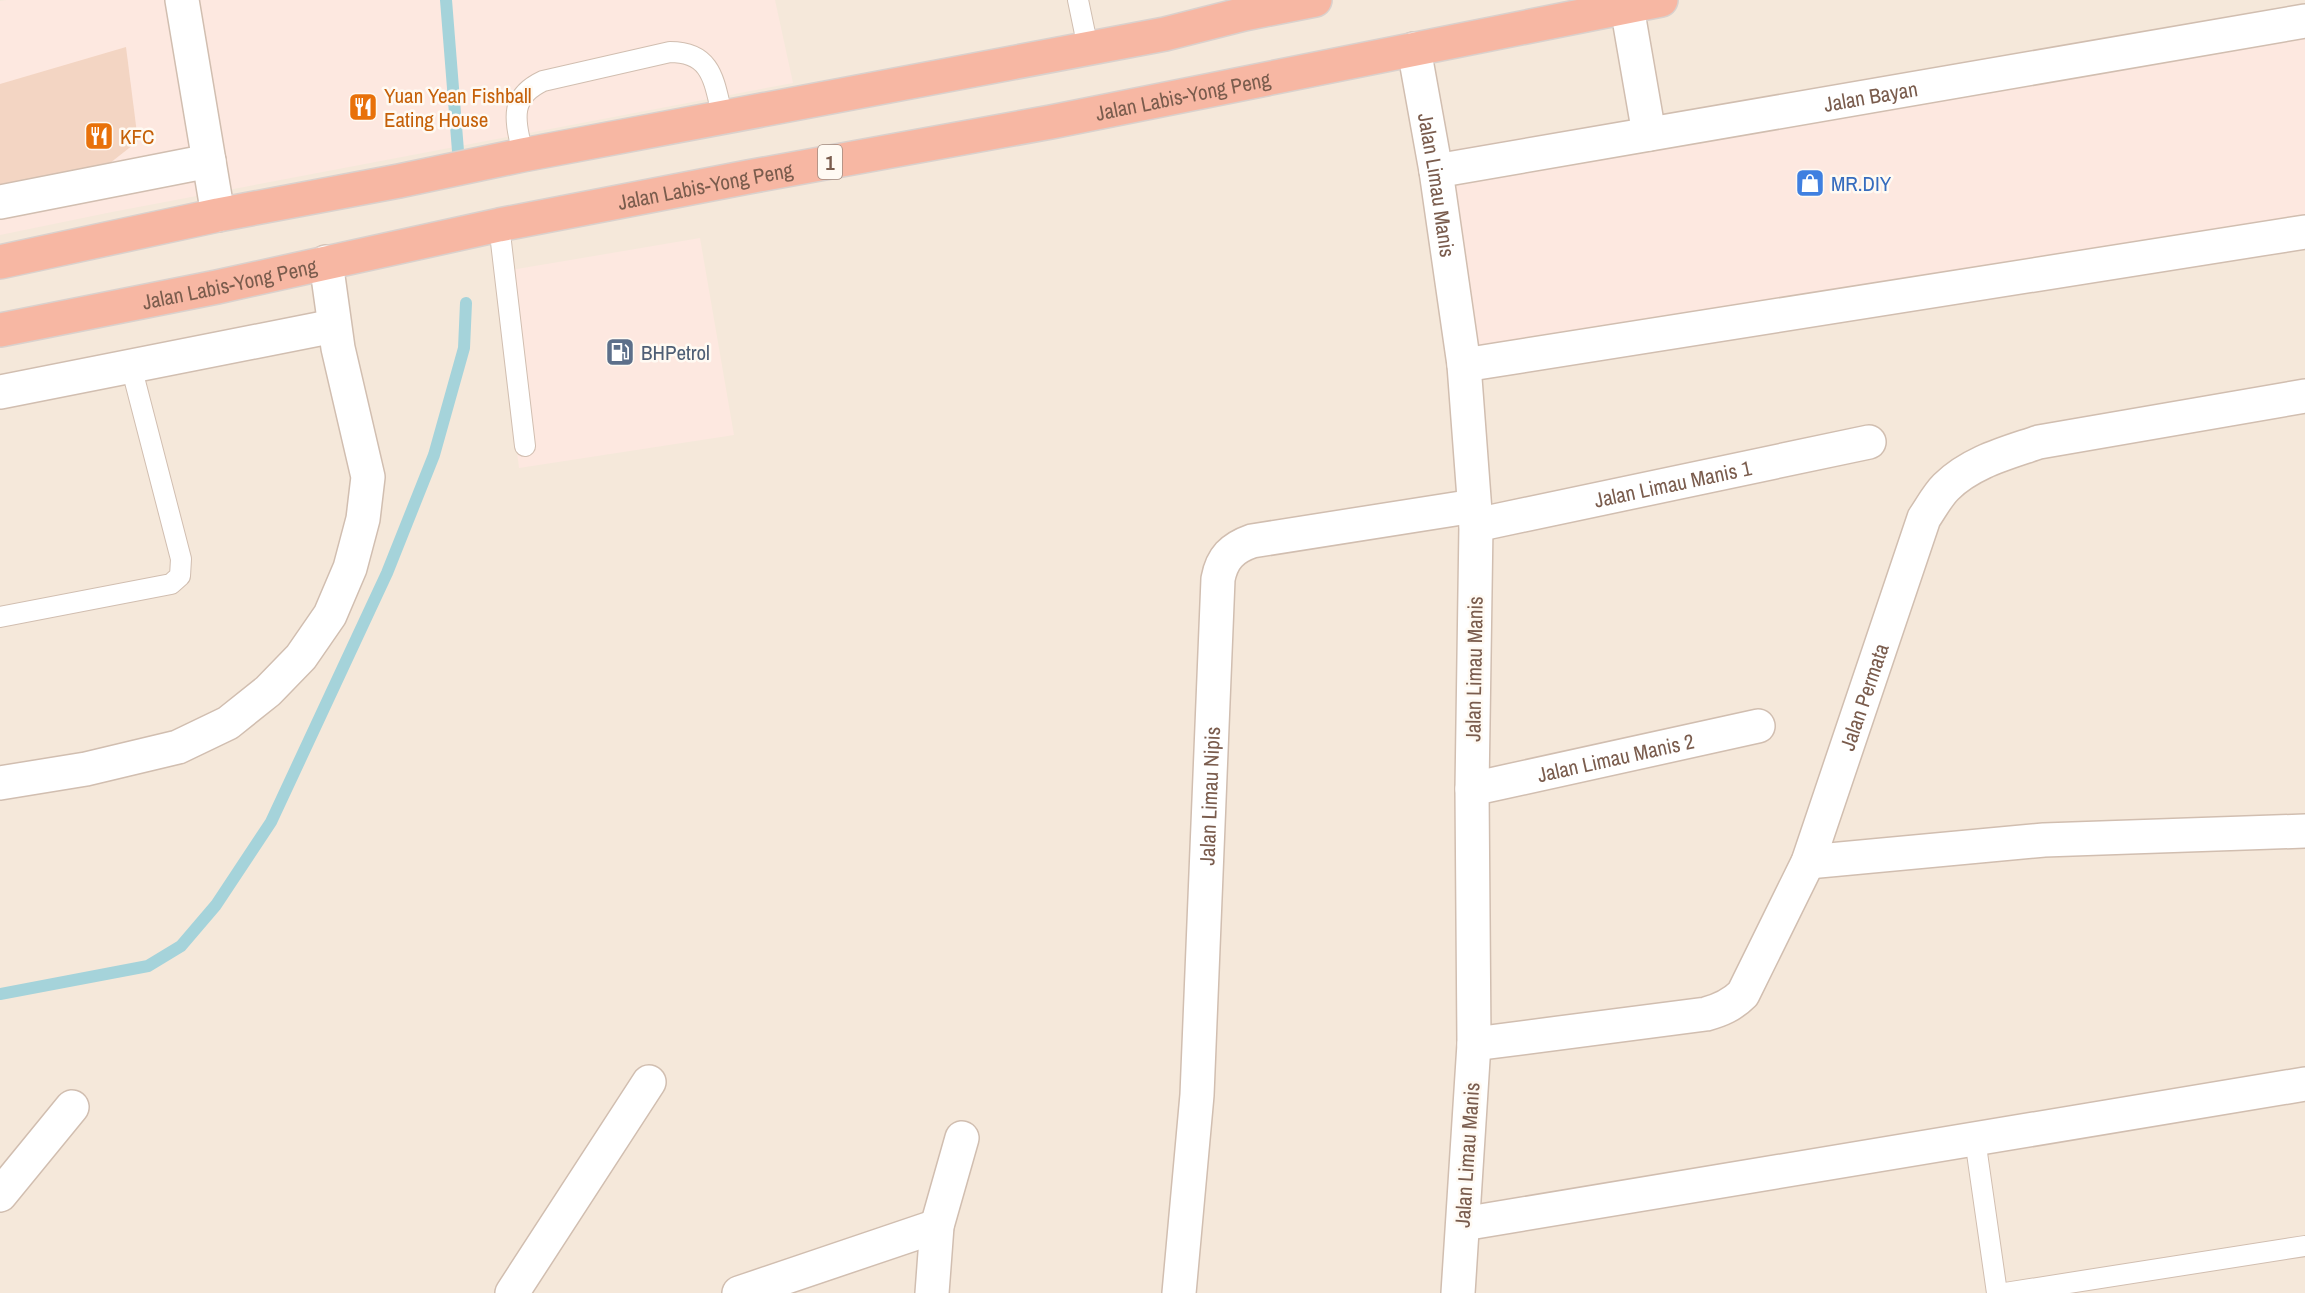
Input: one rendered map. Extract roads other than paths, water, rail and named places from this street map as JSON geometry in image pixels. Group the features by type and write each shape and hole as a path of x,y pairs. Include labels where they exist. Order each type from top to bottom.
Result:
{"highway":[{"path":"0,262 218,215 523,155 1165,34 1242,7 1315,0"},
{"name":"Jalan Labis-Yong Peng","path":"0,330 217,287 499,225 1051,122 1660,0"}],"street":[{"path":"182,0 218,215"},
{"path":"1627,7 1649,134"},
{"name":"Jalan Bayan","path":"1436,171 2305,21"},
{"name":"Jalan Limau Manis","path":"1414,49 1436,171 1464,365 1475,516 1472,789 1474,1044 1458,1293"},
{"path":"0,202 209,161"},
{"path":"1464,365 2305,232"},
{"path":"0,783 86,769 178,747 228,723 268,691 301,657 330,615 350,568 363,519 368,477 334,326 326,262"},
{"path":"0,392 334,326"},
{"name":"Jalan Permata","path":"1474,1044 1706,1014 1720,1011 1733,1004 1743,994 1808,862 1924,518 1946,488 1969,469 1999,455 2040,442 2305,396"},
{"name":"Jalan Limau Manis 1","path":"1475,516 1869,442"},
{"name":"Jalan Limau Nipis","path":"1179,1293 1197,1083 1218,579 1221,566 1228,554 1252,541 1475,516"},
{"name":"Jalan Limau Manis 2","path":"1472,789 1758,726"},
{"path":"1808,862 2044,840 2305,831"},
{"path":"512,1293 650,1082"},
{"path":"1463,1224 2305,1084"},
{"path":"0,1195 72,1107"},
{"path":"932,1293 937,1226 962,1138"},
{"path":"739,1293 937,1226"}],"lane":[{"path":"1078,0 1088,48"},
{"path":"523,155 516,123 516,109 522,97 531,87 543,81 670,52 684,52 697,57 707,65 723,118"},
{"path":"499,225 525,446"},
{"path":"0,617 171,585 180,576 181,559 131,366"},
{"path":"1975,1139 1997,1293"},
{"path":"2005,1293 2305,1246"}],"waterway":[{"path":"446,0 458,151"},
{"path":"0,994 148,966 181,946 216,905 271,822 387,573 434,455 464,348 466,303"}],"place":[{"name":"Yuan Yean Fishball Eating House","path":"363,107"},
{"name":"KFC","path":"99,136"},
{"name":"MR.DIY","path":"1810,183"},
{"name":"BHPetrol","path":"620,352"}]}
